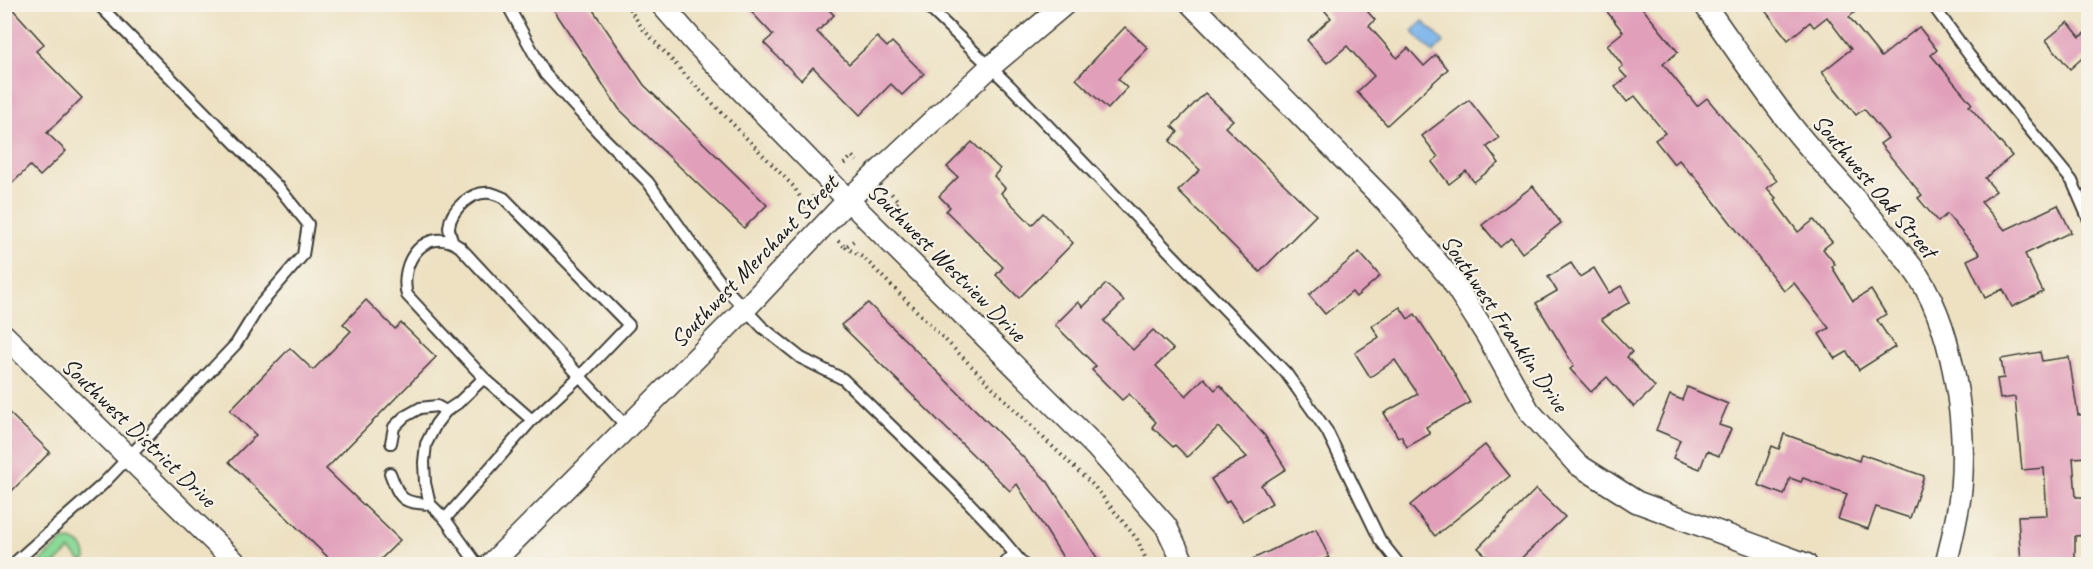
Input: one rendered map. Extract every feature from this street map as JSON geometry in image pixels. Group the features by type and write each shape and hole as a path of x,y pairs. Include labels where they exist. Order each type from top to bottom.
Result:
{"street":[{"name":"Southwest Westview Drive","path":"661,4 697,45 848,200 1096,447 1166,526 1184,564"},
{"name":"Southwest Merchant Street","path":"491,564 745,309 848,200 989,68 1065,4"},
{"name":"Southwest Franklin Drive","path":"1191,4 1394,210 1451,279 1486,334 1528,411 1577,464 1636,502 1806,564"},
{"name":"Southwest Oak Street","path":"1704,4 1793,128 1913,268 1935,308 1950,352 1962,451 1961,489 1946,564"},
{"name":"Southwest District Drive","path":"4,335 237,564"}],"lane":[{"path":"13,564 102,485 236,344 260,305 303,255 308,224 279,188 98,4"},
{"path":"507,4 545,74 648,182 726,289 762,327 801,358 843,380 953,486 1023,564"},
{"path":"925,4 1010,87 1286,373 1327,431 1380,540 1399,564"},
{"path":"1932,4 1968,56 2072,181 2088,218"},
{"path":"445,519 532,420 580,376 629,325 504,198 489,192 461,203 453,215 449,228 452,241"},
{"path":"532,420 484,378 406,295 404,283 408,262 413,253 425,245 438,240 452,241 460,247 627,427"},
{"path":"477,564 445,519 430,504 425,483 424,462 426,444 435,424 446,411 484,378"},
{"path":"391,443 394,427 404,417 420,408 437,406 446,411"},
{"path":"390,473 398,494 410,503 430,504"},
{"path":"1004,564 1014,554"}],"path":[{"path":"626,4 643,29 794,187 804,206"},
{"path":"845,248 864,258 1093,485 1137,539 1148,564"}],"green space":[{"path":"71,540 84,549 86,559 82,562 70,550 55,564 38,564 63,541"}],"water":[{"path":"1423,21 1444,42 1433,53 1412,31"}],"building":[{"path":"4,4 8,4 44,44 36,51 82,98 47,133 66,151 40,176 30,166 4,191"},
{"path":"550,4 589,4 644,85 767,205 744,228 619,109"},
{"path":"744,4 823,4 834,15 817,32 849,64 877,37 887,47 892,42 924,74 902,95 891,84 860,115 813,67 801,80 764,43 773,35"},
{"path":"1319,4 1361,4 1375,20 1369,26 1397,58 1408,48 1424,66 1436,55 1448,69 1387,125 1357,92 1374,76 1347,46 1327,63 1307,40 1331,18"},
{"path":"1601,4 1639,4 1678,52 1663,64 1697,106 1707,98 1757,156 1777,181 1767,188 1798,232 1814,220 1832,242 1823,249 1835,264 1832,267 1853,301 1871,290 1886,314 1877,320 1895,347 1859,370 1847,352 1835,359 1819,334 1829,328 1794,283 1784,291 1692,173 1679,160 1674,164 1655,140 1665,133 1635,96 1627,102 1615,87 1627,78 1619,69 1623,66 1607,45 1623,32"},
{"path":"1760,4 1865,4 1849,17 1881,57 1919,27 1937,50 1931,55 1972,104 1969,106 2012,156 1985,178 1996,191 1981,202 2005,230 2058,205 2071,232 2025,254 2043,292 2012,307 2003,289 1985,298 1967,260 1980,254 1947,214 1938,222 1918,198 1922,195 1880,144 1888,138 1864,109 1856,115 1822,72 1851,49 1827,17 1814,27 1810,22 1788,40"},
{"path":"2068,22 2080,37 2088,30 2088,53 2070,69 2046,40"},
{"path":"1125,27 1148,48 1118,79 1127,88 1108,109 1076,79"},
{"path":"1205,93 1233,120 1225,127 1316,215 1260,272 1178,191 1200,170 1170,141 1178,132 1172,126"},
{"path":"1469,100 1499,138 1487,147 1499,163 1474,182 1466,171 1449,184 1432,162 1438,157 1422,136"},
{"path":"972,142 1000,169 994,176 1005,188 1001,193 1032,225 1043,213 1073,243 1019,298 996,275 1003,267 946,211 950,207 939,196 958,177 947,167"},
{"path":"1533,186 1561,223 1522,253 1511,238 1500,247 1482,225"},
{"path":"1359,252 1380,276 1356,297 1352,292 1325,314 1309,295"},
{"path":"1571,263 1580,277 1594,268 1609,293 1621,286 1630,302 1601,319 1632,352 1627,357 1655,387 1634,407 1607,377 1591,392 1570,369 1574,366 1536,303 1557,291 1548,277"},
{"path":"1106,284 1124,301 1104,321 1133,350 1153,330 1173,349 1156,366 1186,396 1204,378 1215,390 1220,385 1265,436 1286,469 1261,485 1272,503 1243,521 1229,500 1226,503 1211,479 1247,457 1218,427 1187,457 1152,427 1156,422 1129,394 1122,400 1092,370 1096,366 1055,325 1078,302 1083,307"},
{"path":"366,300 395,329 401,323 436,357 326,469 400,540 376,564 335,564 229,462 256,435 230,410 290,348 313,370 351,331 343,324"},
{"path":"868,303 1048,482 1101,564 1067,564 1017,484 1010,491 841,325"},
{"path":"1400,307 1408,319 1415,314 1451,368 1470,403 1426,427 1430,434 1407,447 1401,436 1398,437 1384,413 1418,394 1395,360 1370,377 1355,353 1379,337 1372,326"},
{"path":"2040,352 2042,361 2069,357 2078,415 2088,414 2088,457 2073,458 2076,497 2088,497 2088,535 2075,536 2075,564 2021,564 2018,516 2047,515 2044,468 2022,470 2015,397 2000,399 1997,379 2004,378 2001,359"},
{"path":"1687,387 1728,404 1719,425 1731,429 1719,456 1707,451 1700,469 1673,458 1680,440 1656,430 1670,395 1682,400"},
{"path":"4,408 50,452 4,499"},
{"path":"1784,434 1859,461 1861,454 1924,476 1910,518 1876,507 1868,529 1838,519 1847,494 1803,478 1801,482 1790,478 1784,495 1758,485 1772,446 1779,449"},
{"path":"1485,445 1510,476 1435,536 1410,505"},
{"path":"1536,489 1565,517 1515,564 1495,564 1478,548"},
{"path":"1316,529 1329,557 1313,564 1242,564"}]}
